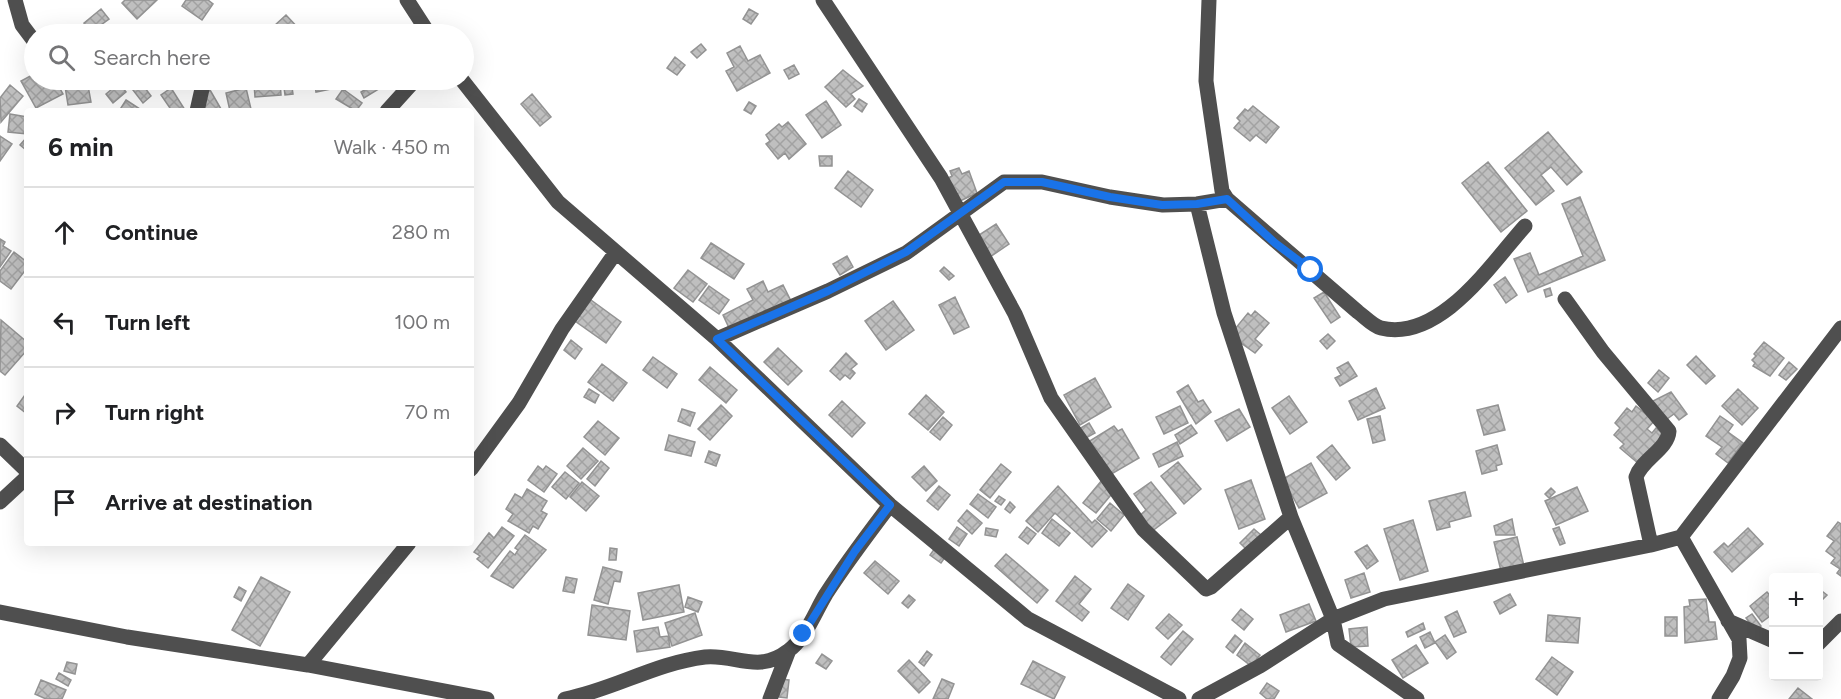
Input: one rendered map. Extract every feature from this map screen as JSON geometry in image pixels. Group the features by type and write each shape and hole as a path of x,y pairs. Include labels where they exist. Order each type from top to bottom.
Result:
{"street":[{"path":"15,0 24,28"},
{"path":"407,0 423,24"},
{"path":"823,0 941,178 1015,314 1051,398 1143,529 1203,586 1211,587 1291,517"},
{"path":"1209,0 1206,81 1222,191 1227,199 1365,317 1379,327 1404,330 1433,320 1456,303 1525,226"},
{"path":"198,108 202,90"},
{"path":"389,108 402,90"},
{"path":"470,90 558,202 717,339 890,505 1028,619 1165,696"},
{"path":"717,339 828,291 896,257 961,215 1004,182 1042,182 1110,197 1162,205 1197,204 1227,199"},
{"path":"1197,204 1224,313 1291,517 1333,619 1338,644 1417,699"},
{"path":"476,454 519,404 562,329 616,252"},
{"path":"1565,299 1603,352 1670,431 1667,439 1639,468 1636,477 1651,545"},
{"path":"1198,699 1260,666 1333,619 1384,599 1681,537 1841,328"},
{"path":"0,445 24,468"},
{"path":"0,502 24,480"},
{"path":"565,699 672,663 708,657 742,662 768,662 789,650 803,634 855,551 890,505"},
{"path":"1681,537 1739,639 1740,658 1733,676 1719,699"},
{"path":"308,665 407,546"},
{"path":"0,612 127,637 308,665 487,699"},
{"path":"1728,621 1769,639"},
{"path":"1823,639 1841,621"},
{"path":"770,699 789,650"}],"building":[{"path":"125,0 157,0 137,19 122,3"},
{"path":"186,0 208,0 213,4 202,20 182,6"},
{"path":"101,9 109,19 102,24 84,23"},
{"path":"749,9 758,14 751,24 743,19"},
{"path":"286,15 294,24 276,24"},
{"path":"701,44 706,50 697,58 691,52"},
{"path":"740,46 748,61 760,55 770,73 737,91 726,71 734,67 727,53"},
{"path":"675,57 685,65 677,75 667,68"},
{"path":"794,65 799,74 789,79 784,70"},
{"path":"843,70 863,86 851,94 855,99 846,107 825,87"},
{"path":"10,85 23,96 1,122 0,98"},
{"path":"26,90 61,90 63,94 36,108"},
{"path":"66,90 89,90 91,102 68,105"},
{"path":"111,90 126,92 113,103 106,94"},
{"path":"133,90 146,90 151,96 143,103"},
{"path":"172,90 184,108 170,108 161,95"},
{"path":"210,90 220,108 202,108 197,98"},
{"path":"246,90 251,108 229,108 226,93"},
{"path":"254,90 281,90 281,95 255,97"},
{"path":"284,90 292,90 293,94 285,95"},
{"path":"344,90 362,103 358,108 351,108 336,99"},
{"path":"364,90 377,90 364,98 361,92"},
{"path":"532,94 551,117 540,126 521,104"},
{"path":"859,99 867,104 862,112 854,106"},
{"path":"126,100 138,108 121,108"},
{"path":"826,101 841,125 822,138 806,115"},
{"path":"749,102 756,106 751,114 744,110"},
{"path":"1253,106 1279,127 1266,143 1256,135 1250,141 1234,128 1240,121 1237,118 1245,109 1248,111"},
{"path":"10,114 24,116 24,134 8,132"},
{"path":"788,122 806,144 789,159 785,153 778,159 766,144 770,141 766,135 779,124 782,127"},
{"path":"1548,132 1582,172 1567,185 1551,167 1541,175 1554,191 1536,205 1505,168"},
{"path":"0,136 12,144 0,161"},
{"path":"819,156 832,156 832,166 820,166"},
{"path":"1488,162 1527,211 1501,232 1462,183"},
{"path":"959,168 962,174 969,171 977,193 958,202 946,179 952,176 950,171"},
{"path":"848,171 873,190 861,207 835,188"},
{"path":"1580,197 1605,260 1528,292 1514,259 1530,253 1539,275 1583,256 1562,204"},
{"path":"996,224 1009,244 990,257 976,237"},
{"path":"0,239 5,242 3,246 11,251 0,267"},
{"path":"711,243 744,264 734,279 701,258"},
{"path":"14,252 24,260 24,272 11,289 0,281 0,271"},
{"path":"847,256 853,267 840,275 833,264"},
{"path":"944,267 954,276 949,280 940,271"},
{"path":"688,270 707,284 693,302 674,288"},
{"path":"1505,277 1517,295 1506,303 1494,285"},
{"path":"763,281 768,292 783,285 791,301 730,330 723,315 753,300 747,289"},
{"path":"709,286 729,300 719,314 699,300"},
{"path":"1550,288 1552,295 1546,297 1544,290"},
{"path":"1324,292 1340,317 1331,323 1314,298"},
{"path":"955,297 969,327 954,334 939,305"},
{"path":"591,300 621,322 606,343 575,321"},
{"path":"893,301 914,330 886,350 865,321"},
{"path":"1255,311 1269,323 1255,339 1262,345 1255,353 1230,335 1248,313 1251,316"},
{"path":"1,320 24,339 24,353 5,375 0,371"},
{"path":"1328,334 1335,341 1327,349 1320,341"},
{"path":"571,340 582,349 575,359 564,350"},
{"path":"1764,342 1784,358 1770,376 1753,366 1755,363 1752,360 1756,356 1754,354"},
{"path":"778,348 802,371 788,385 764,362"},
{"path":"846,353 857,364 851,369 855,373 850,379 845,375 840,380 830,371"},
{"path":"1696,356 1715,376 1706,384 1687,365"},
{"path":"653,357 677,374 667,388 643,370"},
{"path":"1348,362 1357,376 1340,386 1335,378 1341,375 1337,368"},
{"path":"1789,362 1797,369 1786,380 1779,375"},
{"path":"602,364 627,383 613,401 588,382"},
{"path":"710,367 737,390 726,403 699,380"},
{"path":"1659,370 1669,378 1658,392 1648,383"},
{"path":"1095,378 1111,407 1080,425 1064,395"},
{"path":"1188,385 1198,402 1203,400 1211,412 1196,424 1177,392"},
{"path":"1376,388 1385,408 1358,420 1349,401"},
{"path":"589,389 599,395 595,403 584,397"},
{"path":"1738,389 1758,408 1742,425 1722,406"},
{"path":"1671,392 1687,414 1679,420 1674,414 1667,419 1653,401"},
{"path":"926,395 944,412 928,430 909,414"},
{"path":"24,396 24,412 17,406"},
{"path":"1289,396 1307,422 1290,434 1272,408"},
{"path":"842,401 865,423 852,437 829,415"},
{"path":"721,405 732,416 710,440 698,429"},
{"path":"1498,405 1505,430 1484,435 1477,410"},
{"path":"1180,406 1188,423 1164,434 1156,417"},
{"path":"1636,406 1654,421 1647,429 1652,433 1656,428 1663,434 1639,464 1620,448 1624,444 1614,435 1620,428 1615,423 1627,408 1632,412"},
{"path":"682,409 695,413 690,426 678,421"},
{"path":"1239,409 1250,427 1227,441 1215,421"},
{"path":"1380,416 1385,440 1373,443 1367,419"},
{"path":"1720,416 1733,425 1728,432 1743,443 1728,463 1716,454 1722,447 1706,436"},
{"path":"943,417 952,425 940,440 930,432"},
{"path":"598,421 619,438 605,455 584,437"},
{"path":"1089,423 1095,433 1084,439 1079,429"},
{"path":"1191,425 1197,433 1180,444 1175,435"},
{"path":"1114,426 1118,431 1122,429 1139,458 1108,476 1088,442"},
{"path":"669,435 695,442 691,456 665,450"},
{"path":"1177,442 1183,456 1159,467 1153,454"},
{"path":"1332,445 1350,468 1336,480 1317,457"},
{"path":"1497,445 1502,464 1496,466 1497,470 1482,474 1476,451"},
{"path":"583,448 598,461 581,479 567,466"},
{"path":"709,451 720,455 716,466 705,462"},
{"path":"601,461 609,468 595,486 587,479"},
{"path":"1178,462 1201,489 1184,504 1161,476"},
{"path":"1311,463 1327,493 1299,508 1283,479"},
{"path":"1001,464 1011,472 990,498 980,490"},
{"path":"538,466 543,470 546,466 557,474 544,492 528,480"},
{"path":"924,466 937,481 926,491 912,477"},
{"path":"565,472 579,483 566,499 552,487"},
{"path":"1102,480 1115,490 1096,513 1083,503"},
{"path":"1251,480 1265,519 1239,529 1225,490"},
{"path":"582,482 599,496 586,511 570,497"},
{"path":"1151,482 1176,513 1151,532 1139,516 1146,510 1134,494"},
{"path":"939,486 950,495 938,510 927,501"},
{"path":"1058,486 1092,523 1095,520 1107,531 1092,547 1055,513 1038,532 1026,521"},
{"path":"1577,487 1588,511 1556,525 1545,501"},
{"path":"1551,488 1555,492 1549,498 1545,494"},
{"path":"527,489 547,501 541,511 547,514 538,529 533,526 529,533 508,521 513,514 506,509 515,494 522,498"},
{"path":"1465,492 1471,516 1449,522 1450,527 1437,530 1429,501"},
{"path":"978,494 996,507 988,518 970,504"},
{"path":"999,496 1005,500 1001,505 995,501"},
{"path":"1010,502 1015,507 1010,513 1005,509"},
{"path":"1110,503 1124,515 1111,531 1097,519"},
{"path":"967,510 982,523 972,534 958,521"},
{"path":"1052,519 1070,533 1059,546 1042,533"},
{"path":"1512,519 1515,535 1496,535 1494,526"},
{"path":"1413,520 1428,571 1400,580 1384,529"},
{"path":"1838,522 1841,524 1841,576 1837,573 1840,569 1831,563 1835,558 1826,551 1834,541 1827,536"},
{"path":"502,527 514,536 488,568 477,559 480,556 474,552 489,533 494,538"},
{"path":"957,527 967,534 959,546 949,539"},
{"path":"1027,527 1036,534 1028,544 1019,537"},
{"path":"1559,527 1565,543 1560,545 1553,529"},
{"path":"986,528 998,530 996,537 985,535"},
{"path":"1748,528 1763,544 1732,572 1714,552 1724,543 1728,547"},
{"path":"1254,529 1261,535 1247,550 1240,543"},
{"path":"525,535 546,550 513,588 491,576 510,551 515,555 518,550 515,548"},
{"path":"1517,537 1524,566 1501,571 1494,542"},
{"path":"1367,545 1378,561 1367,569 1355,552"},
{"path":"610,548 617,549 616,560 609,560"},
{"path":"935,548 946,556 941,563 930,555"},
{"path":"1006,554 1048,590 1037,603 995,566"},
{"path":"875,561 899,581 888,594 864,573"},
{"path":"603,567 622,572 620,582 614,581 608,604 594,600"},
{"path":"1364,573 1370,592 1351,598 1345,580"},
{"path":"1075,576 1091,589 1079,604 1089,612 1082,621 1056,601"},
{"path":"261,577 290,592 260,646 232,630"},
{"path":"566,577 577,579 574,593 563,591"},
{"path":"1128,584 1144,596 1128,620 1111,608"},
{"path":"679,585 684,612 643,620 638,593"},
{"path":"239,587 246,591 241,601 234,597"},
{"path":"1767,592 1769,594 1769,617 1762,622 1750,606"},
{"path":"1510,594 1516,605 1500,614 1494,602"},
{"path":"909,595 915,600 908,608 902,603"},
{"path":"688,597 702,602 698,612 685,607"},
{"path":"1706,599 1709,622 1715,622 1717,639 1685,643 1684,607 1690,606 1689,600"},
{"path":"1309,604 1316,621 1286,632 1280,615"},
{"path":"592,605 630,611 626,640 588,635"},
{"path":"1241,609 1253,619 1244,630 1232,620"},
{"path":"1457,611 1466,632 1454,637 1445,617"},
{"path":"695,613 702,635 672,646 665,623"},
{"path":"1169,614 1182,625 1168,639 1156,628"},
{"path":"1752,614 1761,626 1755,630 1746,618"},
{"path":"1548,615 1580,618 1578,643 1546,641"},
{"path":"1665,617 1677,617 1677,636 1665,636"},
{"path":"1423,623 1425,629 1408,637 1406,632"},
{"path":"658,627 660,637 668,636 670,647 637,652 634,631"},
{"path":"1367,627 1368,646 1351,647 1349,629"},
{"path":"1183,631 1193,639 1171,665 1161,657"},
{"path":"1430,632 1435,643 1425,648 1420,637"},
{"path":"1235,635 1242,641 1233,653 1226,647"},
{"path":"1445,635 1456,652 1447,659 1435,642"},
{"path":"1245,643 1260,655 1251,666 1237,655"},
{"path":"1416,645 1428,663 1403,678 1392,660"},
{"path":"927,651 932,655 924,666 919,662"},
{"path":"822,654 832,661 826,669 816,663"},
{"path":"1552,657 1573,672 1557,695 1536,679"},
{"path":"909,660 930,682 919,693 898,671"},
{"path":"1033,661 1065,677 1054,699 1021,684"},
{"path":"67,662 77,664 75,674 64,671"},
{"path":"59,673 71,680 68,686 56,679"},
{"path":"781,679 789,680 787,698 779,697"},
{"path":"942,679 954,684 948,699 933,699"},
{"path":"41,680 66,690 62,699 46,699 35,694"},
{"path":"1267,683 1279,691 1274,699 1267,699 1260,693"},
{"path":"1798,688 1812,699 1789,699"}],"route":[{"path":"803,634 855,551 890,505 717,339 828,291 906,252 961,215 1004,182 1042,182 1110,197 1162,205 1197,204 1227,199 1275,243 1311,270"}]}
